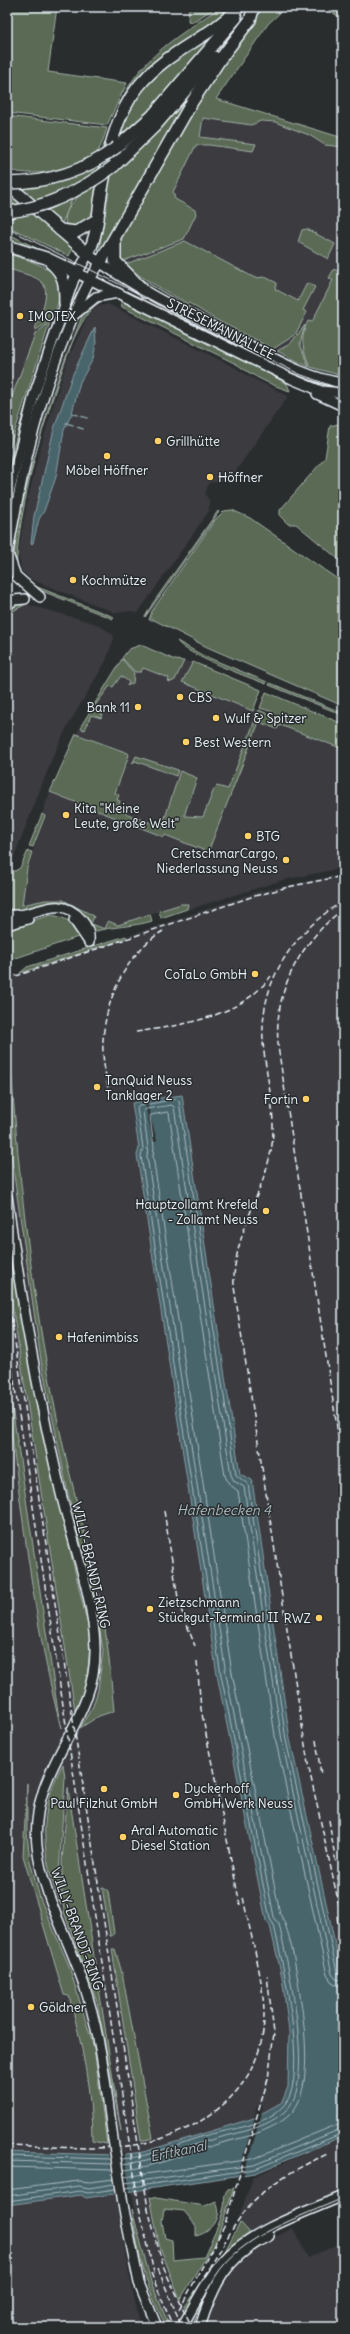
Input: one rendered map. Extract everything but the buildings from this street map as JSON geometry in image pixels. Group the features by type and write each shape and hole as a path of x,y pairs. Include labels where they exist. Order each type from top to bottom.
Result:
{"highway":[{"path":"7,184 88,254 98,219 106,163 115,130 136,89 168,57 218,26 239,7"},
{"path":"7,184 32,182 60,176 93,163 118,147 152,116 251,8"},
{"path":"7,212 30,208 65,197 114,166 156,125 251,8"},
{"path":"100,263 192,102 221,58 250,20 251,8"},
{"path":"58,229 76,232 98,219"},
{"path":"116,236 115,261 145,292"},
{"path":"7,246 82,269"},
{"path":"46,258 63,275 65,303"}],"main road":[{"name":"STRESEMANNALLEE","path":"88,254 145,292 296,369 320,378 343,383"},
{"path":"7,501 34,395 65,303 88,254"},
{"path":"82,269 100,263"},
{"path":"40,597 16,576 7,556 36,419 56,357 90,279 100,263"},
{"name":"STRESEMANNALLEE","path":"82,269 90,279 292,379 321,391 343,393"},
{"path":"73,316 96,297 119,293"},
{"path":"292,379 343,406"},
{"path":"7,605 14,600 25,599"},
{"path":"7,914 19,916 47,907 62,907 74,913 83,922 90,934 89,942 73,920 56,912 45,913 7,925"},
{"name":"WILLY-BRANDT-RING","path":"7,1196 16,1263 45,1425 89,1605 95,1648 93,1677 86,1703 43,1786 37,1820 37,1847 45,1883 90,2005 100,2052 133,2259 146,2302 157,2327"},
{"path":"182,2327 220,2265 238,2247 263,2232 343,2196"},
{"path":"200,2327 213,2289 225,2269 242,2252 266,2237 343,2202"},
{"name":"WILLY-BRANDT-RING","path":"146,2302 149,2327"}],"shaded area":[{"path":"204,114 259,122 270,116 343,138 343,376 323,372 305,365 211,317 140,276 119,257"},
{"path":"7,268 40,281 47,292 36,327 35,338 7,410"},
{"path":"108,304 236,368 250,377 288,396 231,478 229,476 223,481 209,483 205,494 209,500 209,511 138,613 130,611 116,613 32,580 22,572 18,554 27,502 40,449 67,361 87,317 95,307"},
{"path":"26,604 94,623 113,635 114,638 106,661 66,729 52,759 14,857 7,859 7,644 11,612"},
{"path":"141,645 175,660 193,662 261,690 254,708 270,715 268,720 343,749 343,868 283,880 187,910 187,906 181,904 105,929 91,924 93,916 79,907 45,900 22,905 27,868 45,816 42,814 50,792 164,837 164,835 208,851 214,789 203,817 185,817 197,778 166,811 168,812 162,827 117,810 115,793 129,755 128,753 76,734 125,653 129,649"},
{"path":"343,874 343,1980 290,1739 252,1480 240,1475 163,1097 146,1100 145,1093 143,1093 144,1101 132,1103 139,1148 137,1155 217,1675 266,1921 270,1926 282,1977 287,2015 290,2060 288,2091 282,2102 275,2107 261,2115 263,2106 257,2106 254,2118 143,2152 154,2223 172,2283 195,2327 170,2327 159,2305 144,2260 125,2155 7,2152 7,977 257,892"},
{"path":"343,2136 343,2191 251,2234 238,2220 253,2177"},
{"path":"115,2194 128,2269 141,2327 7,2327 7,2205 81,2195 86,2198"},
{"path":"293,2228 308,2258 343,2242 343,2327 205,2327 206,2318 221,2284 231,2272 257,2246"}],"green space":[{"path":"7,7 57,7 48,72 127,83 107,125 7,113"},
{"path":"189,7 217,7 192,22 188,21"},
{"path":"220,7 236,7 167,53 110,133 104,151 98,154 106,141 125,93 144,66 167,44"},
{"path":"263,7 286,7 268,24 216,99 343,138 343,147 325,145 309,135 275,122 261,121 251,125 203,118 200,137 256,144 253,151 209,145 196,145 173,192 175,199 195,210 196,214 184,239 123,261 117,254 120,237 190,110"},
{"path":"325,7 338,7 343,11 343,20"},
{"path":"221,27 164,98 115,143 126,113 155,71"},
{"path":"206,71 103,253 99,249 108,196 109,177 141,148"},
{"path":"7,116 107,128 102,143 96,153 75,166 51,172 16,172 7,169"},
{"path":"100,164 99,172 83,182 37,202 21,188"},
{"path":"96,186 91,216 83,224 66,227 66,212 69,206 84,193"},
{"path":"7,188 25,205 7,207"},
{"path":"72,199 62,224 45,209"},
{"path":"34,212 73,248 69,256 7,226 7,217"},
{"path":"307,229 335,244 328,259 298,242 302,230"},
{"path":"7,233 44,252 7,243"},
{"path":"185,241 255,278 265,277 277,283 275,289 298,301 307,283 315,287 303,310 307,312 295,335 273,349 211,317 189,303 188,304 140,276 126,264"},
{"path":"7,254 43,266 53,273 58,282 59,295 55,313 49,321 35,331 45,299 46,291 44,285 40,280 34,277 7,268"},
{"path":"334,269 343,274 343,376 310,367 305,355 303,344 305,328 308,321 312,322 333,280 329,278"},
{"path":"136,276 212,320 268,349 216,324"},
{"path":"120,298 244,359 287,384 290,391 263,380 238,365 122,307"},
{"path":"63,300 7,474 32,384 51,328"},
{"path":"100,300 85,318 72,344 86,309"},
{"path":"50,322 7,456 7,410 35,334"},
{"path":"305,325 300,344 309,367 277,351 290,344"},
{"path":"72,344 51,403 39,442 56,384"},
{"path":"338,424 343,426 343,563 296,524 288,524 280,516 280,510 325,458 330,426"},
{"path":"39,442 23,511 18,545 17,568 15,551 18,522"},
{"path":"232,510 250,518 343,583 343,706 207,647 154,620 149,620 152,611 215,520 224,511"},
{"path":"218,511 219,512 145,617 153,603"},
{"path":"27,583 114,617 113,619 42,591"},
{"path":"22,603 26,604 11,612 7,644 7,611 9,607"},
{"path":"177,641 202,655 267,682 266,684 204,659 183,647"},
{"path":"141,645 175,660 184,661 175,680 171,682 168,681 169,678 143,668 141,672 135,672 122,658 129,649"},
{"path":"122,659 134,673 133,683 127,686 129,682 121,676 113,687 110,686 93,708 103,715 101,718 91,715 85,730 82,729 81,726"},
{"path":"193,662 261,690 253,711 182,682"},
{"path":"270,683 343,713 343,715 269,685"},
{"path":"266,692 343,724 343,749 280,725 277,729 259,722 208,852 165,835 164,837 50,792 76,734 128,753 129,755 115,793 119,795 117,800 120,801 117,810 162,827 180,771 197,778 185,816 203,817 214,789 217,786 228,789 259,710 272,716 273,712 260,708"},
{"path":"136,756 178,770 176,776 135,761 132,764"},
{"path":"42,814 45,816 33,847 29,846"},
{"path":"28,851 32,852 27,868 22,905 45,900 63,900 94,916 91,924 105,929 108,921 118,925 150,914 152,921 93,932 76,910 7,911 7,870 15,871 20,868"},
{"path":"181,904 188,904 187,909 161,918 159,911"},
{"path":"51,915 63,918 70,922 79,931 78,937 7,961 7,928"},
{"path":"126,936 127,938 20,973 27,967"},
{"path":"7,1030 9,1030 20,1178 32,1276 48,1374 69,1472 99,1597 106,1633 110,1666 114,1711 99,1716 80,1728 93,1706 98,1690 103,1651 95,1600 68,1494 41,1360 7,1127"},
{"path":"7,1229 43,1436 89,1630 90,1648 86,1682 82,1699 80,1699 75,1711 7,1272"},
{"path":"7,1373 61,1728 51,1688 29,1565 7,1401"},
{"path":"63,1764 65,1778 59,1873 61,1905 49,1870 45,1834 49,1799"},
{"path":"27,1783 27,1833 30,1861 40,1898 69,1966 94,2048 107,2144 92,2141 92,2123 88,2086 78,2032 69,1996 64,1995 23,1856"},
{"path":"68,1788 121,2131 97,2002 65,1915 62,1899 62,1861"},
{"path":"102,1887 108,1891 114,1933 112,1936 110,1936"},
{"path":"112,1949 115,1949 122,1973 153,2138 141,2141"},
{"path":"234,2188 217,2239 180,2300 159,2244 150,2197 205,2206 216,2201 218,2213 215,2223 207,2231 196,2236 196,2226 184,2211 164,2209 162,2221 165,2238 172,2240 173,2260 204,2257 220,2220 224,2207 225,2193 228,2189"},
{"path":"132,2209 151,2282 168,2323 166,2326 153,2298 143,2269"},
{"path":"240,2222 251,2234 214,2268 186,2310 184,2306 223,2255"}],"water":[{"path":"95,327 96,344 93,359 80,382 72,413 64,430 56,477 44,511 39,519 33,543 31,544 34,516 54,429 72,376"},
{"name":"Hafenbecken 4","path":"143,1093 146,1100 182,1095 240,1474 252,1480 290,1739 343,1980 343,2136 256,2173 86,2198 81,2195 7,2205 7,2152 118,2155 143,2152 254,2118 282,2102 288,2087 289,2032 282,1977 270,1926 266,1921 217,1675 137,1155 139,1148 132,1103 144,1101"}],"pier":[{"path":"143,1093 157,1141 153,1142"},
{"path":"262,2113 243,2177 237,2178 255,2116"},
{"path":"124,2152 130,2193 115,2195 108,2153"}],"waterway":[{"path":"72,413 78,415"},
{"path":"81,416 87,418"},
{"path":"66,423 73,425"},
{"path":"77,427 83,429"}],"tram line":[{"path":"7,228 299,374 343,390"},
{"path":"191,2327 215,2277 226,2262 240,2249 256,2238 290,2220 343,2198"}],"railway":[{"path":"7,979 251,897 292,886 343,876"},
{"path":"343,901 307,930 292,947 280,965 271,985 265,1006 263,1028 264,1052 270,1089 273,1139 261,1185 242,1235 235,1269 234,1287 308,1764 343,1923"},
{"path":"343,909 313,938 291,972 279,1011 278,1032 279,1053 343,1466"},
{"path":"110,1096 103,1055 103,1041 108,1009 120,978 129,964 150,940 163,931"},
{"path":"136,1032 191,1022 210,1017 227,1010 244,1001 259,990 271,976"},
{"path":"7,1290 148,2209 164,2269 192,2327"},
{"path":"7,1335 139,2207 155,2277"},
{"path":"164,1511 179,1604 195,1646"},
{"path":"197,1661 201,1709 240,1905"},
{"path":"316,1740 321,1775"},
{"path":"329,1820 336,1864"},
{"path":"7,2145 71,2148 104,2148 134,2145 159,2139 183,2130 205,2119 224,2104 241,2086 253,2065 261,2042 264,2016 262,1987 243,1897"},
{"path":"337,1917 343,1946"},
{"path":"179,2310 224,2227 268,2079 274,2033 267,1976"},
{"path":"204,2276 245,2211 263,2192 304,2165 327,2154"},
{"path":"158,2269 182,2327"},
{"path":"151,2273 173,2327"}],"place":[{"name":"IMOTEX","path":"20,316"},
{"name":"Grillhütte","path":"158,441"},
{"name":"Möbel Höffner","path":"107,456"},
{"name":"Höffner","path":"210,477"},
{"name":"Kochmütze","path":"73,580"},
{"name":"CBS","path":"180,697"},
{"name":"Bank 11","path":"138,707"},
{"name":"Wulf & Spitzer","path":"216,718"},
{"name":"Best Western","path":"186,742"},
{"name":"Kita \"Kleine Leute, große Welt\"","path":"66,815"},
{"name":"BTG","path":"248,836"},
{"name":"CretschmarCargo, Niederlassung Neuss","path":"286,860"},
{"name":"CoTaLo GmbH","path":"255,974"},
{"name":"TanQuid Neuss Tanklager 2","path":"97,1087"},
{"name":"Fortin","path":"306,1099"},
{"name":"Hauptzollamt Krefeld - Zollamt Neuss","path":"266,1211"},
{"name":"Hafenimbiss","path":"59,1337"},
{"name":"Zietzschmann Stückgut-Terminal II","path":"150,1609"},
{"name":"RWZ","path":"319,1618"},
{"name":"Paul Filzhut GmbH","path":"104,1789"},
{"name":"Dyckerhoff GmbH Werk Neuss","path":"176,1795"},
{"name":"Aral Automatic Diesel Station","path":"123,1837"},
{"name":"Göldner","path":"31,2007"}],"water label":[{"name":"Erftkanal","path":"178,2151"}]}
